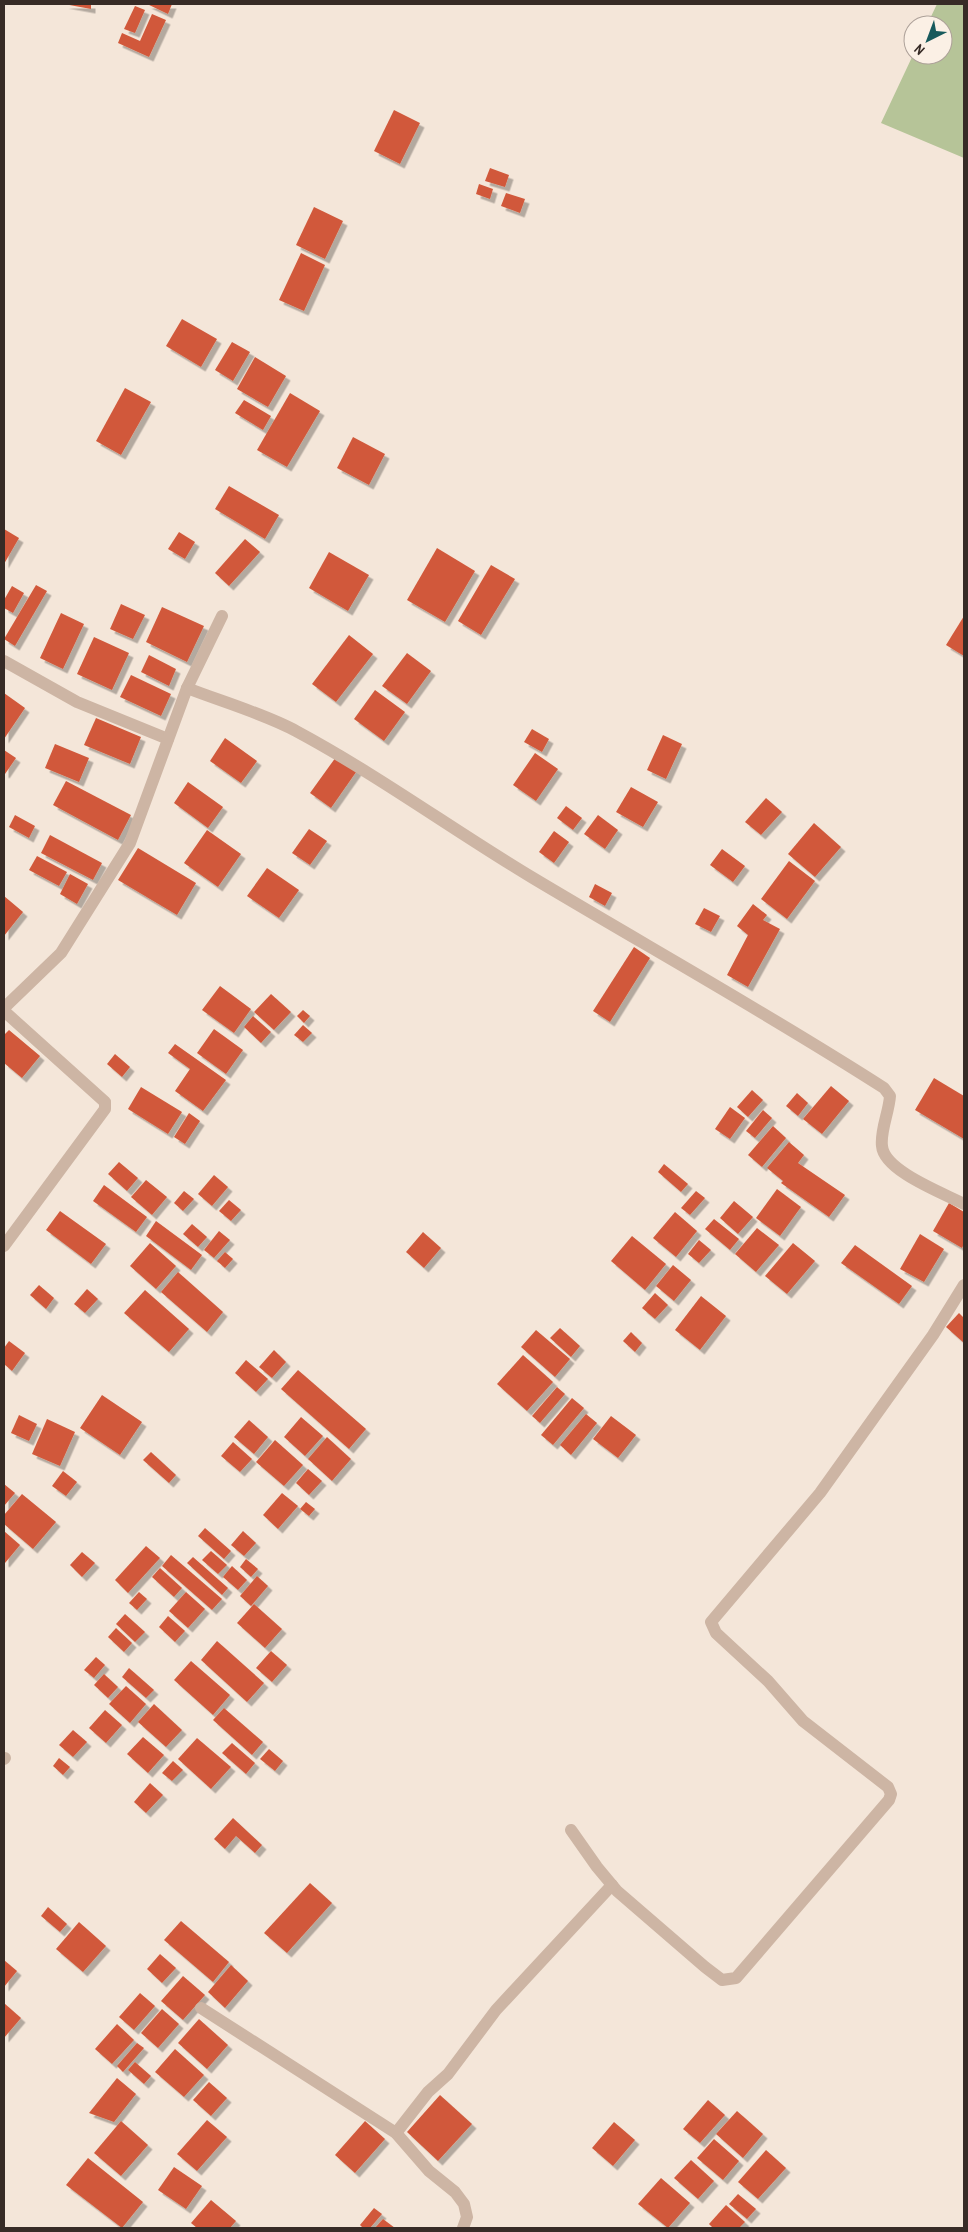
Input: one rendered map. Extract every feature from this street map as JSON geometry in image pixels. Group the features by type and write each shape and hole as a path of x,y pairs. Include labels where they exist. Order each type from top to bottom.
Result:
{"street":[{"path":"4,1246 105,1109 106,1102 4,1009 61,953 98,897 130,843 187,688 222,616"},
{"path":"4,661 77,702 168,739"},
{"path":"187,688 294,729 375,777 505,861 656,952 795,1030 884,1088 890,1096 882,1144 884,1156 894,1167 964,1204"},
{"path":"571,1830 596,1867 612,1885 705,1967 722,1980 730,1981 736,1978 889,1800 892,1794 888,1787 803,1721 768,1681 716,1633 711,1622 820,1493 934,1335 964,1285"},
{"path":"396,2133 428,2092 448,2074 496,2010 612,1885"},
{"path":"201,2008 396,2133 429,2171 459,2198 467,2218 462,2228"}],"green space":[{"path":"937,4 964,4 964,158 881,123 908,65 953,65 953,15 932,15"}],"building":[{"path":"64,4 91,4 91,9"},
{"path":"147,4 172,4 168,14"},
{"path":"135,6 145,10 135,33 124,29"},
{"path":"152,14 166,20 149,57 118,43 122,33 140,41"},
{"path":"394,110 420,123 400,164 374,151"},
{"path":"490,168 509,175 505,187 485,181"},
{"path":"479,184 493,189 490,199 476,194"},
{"path":"506,193 525,199 520,213 501,206"},
{"path":"314,207 343,221 325,259 296,245"},
{"path":"301,253 325,265 304,311 279,300"},
{"path":"182,319 217,339 201,367 166,346"},
{"path":"232,342 250,352 233,381 215,370"},
{"path":"255,357 286,376 268,407 237,389"},
{"path":"125,388 151,402 121,455 96,441"},
{"path":"290,393 320,411 287,467 257,450"},
{"path":"244,400 271,416 263,430 235,413"},
{"path":"353,437 385,454 369,485 337,468"},
{"path":"229,486 279,515 265,539 215,509"},
{"path":"4,529 19,538 4,564"},
{"path":"179,532 195,542 185,559 168,549"},
{"path":"245,539 260,552 229,586 215,573"},
{"path":"437,548 475,571 445,622 407,600"},
{"path":"329,552 369,575 348,611 309,588"},
{"path":"491,565 515,579 481,635 458,621"},
{"path":"36,585 47,591 15,646 4,639"},
{"path":"12,586 24,593 13,613 4,608 4,600"},
{"path":"121,604 145,615 133,639 110,629"},
{"path":"162,607 204,626 187,662 146,642"},
{"path":"61,613 84,624 63,669 40,658"},
{"path":"964,616 964,656 946,645"},
{"path":"349,635 373,654 336,702 312,684"},
{"path":"94,637 129,653 112,690 77,674"},
{"path":"407,653 431,671 407,704 382,686"},
{"path":"149,655 176,669 169,686 141,672"},
{"path":"131,675 171,694 161,716 120,697"},
{"path":"375,690 405,712 384,741 354,719"},
{"path":"4,693 25,708 4,739"},
{"path":"96,718 141,737 130,764 84,745"},
{"path":"532,729 549,739 542,752 524,742"},
{"path":"663,735 682,744 666,779 647,770"},
{"path":"225,738 257,761 241,783 210,761"},
{"path":"55,744 89,758 79,782 45,768"},
{"path":"4,750 16,758 5,774 4,773"},
{"path":"341,750 361,765 331,808 310,793"},
{"path":"535,753 558,769 536,801 513,785"},
{"path":"66,781 131,815 118,840 53,805"},
{"path":"188,782 223,807 208,828 174,803"},
{"path":"631,787 658,802 643,827 616,812"},
{"path":"766,798 782,812 761,835 745,822"},
{"path":"566,806 582,818 573,830 557,818"},
{"path":"15,815 35,826 29,838 9,827"},
{"path":"598,815 618,830 605,849 584,834"},
{"path":"814,823 841,847 815,877 788,854"},
{"path":"309,829 327,841 310,865 292,853"},
{"path":"207,830 241,854 218,887 184,863"},
{"path":"554,831 569,842 554,863 539,852"},
{"path":"50,835 102,863 93,880 41,853"},
{"path":"138,848 196,883 177,915 118,880"},
{"path":"722,849 745,866 733,882 710,865"},
{"path":"37,856 67,872 59,886 29,870"},
{"path":"789,861 815,881 787,919 761,899"},
{"path":"267,868 299,890 279,918 247,896"},
{"path":"70,874 88,884 77,904 60,894"},
{"path":"595,884 612,893 605,906 589,897"},
{"path":"4,896 23,912 4,936"},
{"path":"753,904 767,915 763,920 780,929 748,987 727,975 748,935 737,926"},
{"path":"704,908 720,916 711,932 695,924"},
{"path":"634,947 650,958 610,1022 593,1011"},
{"path":"220,986 251,1009 234,1033 202,1010"},
{"path":"271,994 291,1012 274,1030 254,1012"},
{"path":"303,1010 310,1016 304,1023 297,1016"},
{"path":"253,1016 271,1032 261,1043 244,1027"},
{"path":"303,1025 312,1033 303,1042 294,1035"},
{"path":"214,1029 243,1050 226,1074 197,1053"},
{"path":"9,1030 40,1056 22,1078 4,1063 4,1035"},
{"path":"175,1044 226,1080 203,1111 175,1091 190,1069 168,1053"},
{"path":"115,1054 130,1067 122,1077 107,1064"},
{"path":"934,1078 964,1096 964,1139 915,1110"},
{"path":"831,1086 849,1101 822,1134 803,1119"},
{"path":"141,1087 182,1112 168,1134 128,1109"},
{"path":"752,1090 763,1100 748,1117 737,1107"},
{"path":"797,1093 808,1103 798,1116 786,1106"},
{"path":"730,1107 745,1118 730,1139 715,1129"},
{"path":"763,1110 772,1118 755,1138 746,1131"},
{"path":"189,1113 200,1121 185,1144 174,1137"},
{"path":"773,1126 786,1138 762,1167 748,1155"},
{"path":"789,1142 804,1155 798,1163 845,1195 829,1217 781,1183 783,1181 767,1168"},
{"path":"119,1162 138,1178 127,1191 108,1174"},
{"path":"664,1164 688,1184 681,1192 658,1172"},
{"path":"214,1175 228,1187 212,1206 198,1194"},
{"path":"146,1180 167,1197 152,1215 131,1197"},
{"path":"104,1185 147,1217 136,1232 93,1201"},
{"path":"777,1189 801,1207 780,1236 756,1218"},
{"path":"184,1191 194,1199 183,1211 174,1203"},
{"path":"696,1191 705,1198 690,1215 681,1208"},
{"path":"229,1200 241,1210 231,1221 219,1211"},
{"path":"734,1201 753,1217 738,1234 720,1218"},
{"path":"949,1203 964,1212 964,1244 962,1248 933,1231"},
{"path":"60,1211 106,1244 91,1264 46,1230"},
{"path":"675,1212 697,1231 676,1257 653,1238"},
{"path":"714,1219 739,1239 730,1250 705,1229"},
{"path":"156,1221 202,1255 191,1270 146,1236"},
{"path":"192,1224 207,1237 198,1247 183,1234"},
{"path":"757,1228 779,1245 756,1272 735,1254"},
{"path":"219,1231 230,1240 214,1258 204,1250"},
{"path":"423,1232 441,1248 424,1268 406,1252"},
{"path":"920,1234 944,1249 924,1282 900,1269"},
{"path":"632,1236 666,1264 645,1290 611,1261"},
{"path":"699,1240 711,1250 699,1263 688,1254"},
{"path":"150,1243 176,1266 156,1289 130,1266"},
{"path":"793,1243 815,1261 787,1294 765,1276"},
{"path":"855,1245 912,1286 899,1304 841,1263"},
{"path":"225,1252 233,1259 225,1268 217,1261"},
{"path":"673,1265 691,1280 674,1301 656,1286"},
{"path":"178,1272 223,1312 207,1332 161,1292"},
{"path":"39,1285 54,1298 46,1309 30,1295"},
{"path":"87,1289 98,1299 85,1313 74,1304"},
{"path":"145,1290 189,1329 169,1352 124,1313"},
{"path":"655,1293 668,1305 655,1319 642,1308"},
{"path":"701,1296 726,1316 700,1350 675,1330"},
{"path":"959,1313 964,1318 964,1343 946,1327"},
{"path":"560,1328 580,1346 571,1357 550,1338"},
{"path":"536,1330 570,1359 555,1377 521,1347"},
{"path":"631,1332 642,1343 635,1352 623,1341"},
{"path":"9,1341 25,1353 12,1371 4,1364 4,1348"},
{"path":"274,1350 286,1362 272,1378 259,1367"},
{"path":"523,1355 553,1382 527,1411 497,1384"},
{"path":"246,1360 268,1379 256,1392 235,1373"},
{"path":"298,1370 366,1429 349,1449 281,1389"},
{"path":"557,1387 565,1394 540,1423 532,1416"},
{"path":"102,1395 142,1422 120,1455 80,1428"},
{"path":"572,1398 584,1408 553,1445 541,1435"},
{"path":"586,1414 597,1423 571,1455 560,1445"},
{"path":"19,1415 37,1424 29,1441 11,1433"},
{"path":"611,1416 636,1435 618,1458 593,1439"},
{"path":"301,1417 323,1436 305,1456 284,1437"},
{"path":"47,1419 75,1432 60,1466 32,1454"},
{"path":"249,1420 268,1437 254,1454 234,1437"},
{"path":"327,1437 351,1459 332,1481 308,1459"},
{"path":"275,1440 303,1465 284,1486 256,1462"},
{"path":"233,1442 252,1459 240,1472 221,1456"},
{"path":"151,1452 176,1475 169,1483 143,1460"},
{"path":"308,1469 322,1481 309,1495 296,1483"},
{"path":"63,1471 77,1482 66,1496 52,1486"},
{"path":"4,1484 15,1493 4,1506"},
{"path":"282,1493 298,1506 278,1529 263,1515"},
{"path":"22,1494 56,1522 33,1549 4,1524 4,1515"},
{"path":"306,1502 315,1509 309,1516 300,1509"},
{"path":"205,1528 231,1551 224,1559 198,1536"},
{"path":"4,1531 20,1545 5,1563 4,1562"},
{"path":"243,1531 256,1543 244,1556 231,1545"},
{"path":"146,1546 160,1558 128,1593 115,1580"},
{"path":"211,1551 227,1565 218,1574 202,1560"},
{"path":"82,1552 95,1563 82,1577 70,1565"},
{"path":"171,1555 222,1599 212,1610 162,1566"},
{"path":"193,1557 228,1588 222,1595 187,1563"},
{"path":"246,1559 258,1569 251,1577 240,1567"},
{"path":"232,1566 247,1580 238,1590 223,1577"},
{"path":"160,1568 182,1588 174,1597 152,1577"},
{"path":"257,1576 268,1586 251,1606 240,1596"},
{"path":"139,1592 147,1599 137,1610 129,1603"},
{"path":"186,1592 205,1609 188,1628 169,1611"},
{"path":"254,1604 282,1629 265,1648 237,1623"},
{"path":"125,1614 145,1632 135,1642 116,1624"},
{"path":"168,1616 185,1631 175,1642 159,1627"},
{"path":"116,1628 132,1643 124,1652 108,1637"},
{"path":"217,1641 264,1683 247,1702 201,1660"},
{"path":"271,1651 287,1665 272,1682 256,1668"},
{"path":"96,1657 105,1665 94,1678 84,1670"},
{"path":"191,1661 230,1695 213,1715 174,1680"},
{"path":"129,1668 154,1690 146,1698 122,1677"},
{"path":"104,1674 118,1687 108,1698 94,1685"},
{"path":"126,1686 146,1704 130,1723 109,1704"},
{"path":"154,1704 182,1730 166,1747 138,1722"},
{"path":"224,1708 263,1742 252,1755 213,1720"},
{"path":"105,1710 122,1725 106,1743 89,1728"},
{"path":"73,1730 87,1742 73,1757 59,1745"},
{"path":"143,1737 164,1755 148,1773 127,1754"},
{"path":"197,1738 231,1767 211,1789 178,1759"},
{"path":"232,1743 255,1763 246,1774 222,1753"},
{"path":"269,1749 283,1761 275,1771 260,1759"},
{"path":"59,1758 70,1767 63,1775 53,1766"},
{"path":"173,1761 183,1770 172,1781 162,1773"},
{"path":"150,1783 163,1795 146,1813 134,1802"},
{"path":"233,1818 262,1845 255,1853 236,1836 225,1849 214,1839"},
{"path":"310,1883 332,1903 287,1953 264,1933"},
{"path":"48,1907 67,1924 60,1932 41,1916"},
{"path":"181,1921 229,1962 213,1982 164,1940"},
{"path":"79,1922 106,1946 83,1972 56,1949"},
{"path":"160,1954 176,1968 162,1983 147,1969"},
{"path":"4,1960 17,1971 4,1987"},
{"path":"231,1965 248,1981 225,2008 208,1992"},
{"path":"183,1976 205,1995 183,2020 161,2001"},
{"path":"140,1993 155,2006 134,2030 119,2017"},
{"path":"4,2003 21,2018 4,2038"},
{"path":"162,2009 179,2024 158,2048 141,2033"},
{"path":"199,2019 228,2045 207,2069 178,2043"},
{"path":"117,2024 134,2040 112,2064 95,2049"},
{"path":"137,2043 144,2048 123,2072 117,2066"},
{"path":"175,2049 204,2075 184,2097 155,2072"},
{"path":"135,2062 151,2076 144,2084 128,2070"},
{"path":"117,2078 136,2094 114,2122 89,2113"},
{"path":"209,2082 227,2098 211,2116 193,2100"},
{"path":"440,2095 472,2124 438,2161 407,2132"},
{"path":"708,2100 725,2115 700,2143 683,2129"},
{"path":"737,2111 763,2134 743,2158 716,2134"},
{"path":"207,2120 227,2137 197,2171 177,2154"},
{"path":"121,2121 148,2145 121,2176 94,2153"},
{"path":"365,2121 385,2139 355,2173 335,2155"},
{"path":"614,2122 635,2140 613,2166 592,2148"},
{"path":"714,2139 739,2161 723,2180 697,2158"},
{"path":"766,2150 786,2168 758,2199 738,2182"},
{"path":"88,2158 143,2202 122,2228 66,2185"},
{"path":"691,2160 714,2181 698,2199 674,2178"},
{"path":"174,2167 202,2186 186,2209 158,2190"},
{"path":"661,2178 690,2203 668,2228 638,2204"},
{"path":"738,2194 756,2209 747,2219 729,2204"},
{"path":"211,2200 236,2221 230,2228 197,2228 191,2223"},
{"path":"726,2205 745,2222 739,2228 713,2228 709,2224"},
{"path":"374,2208 382,2214 370,2228 363,2228 360,2225"},
{"path":"383,2219 395,2228 375,2228"}]}
